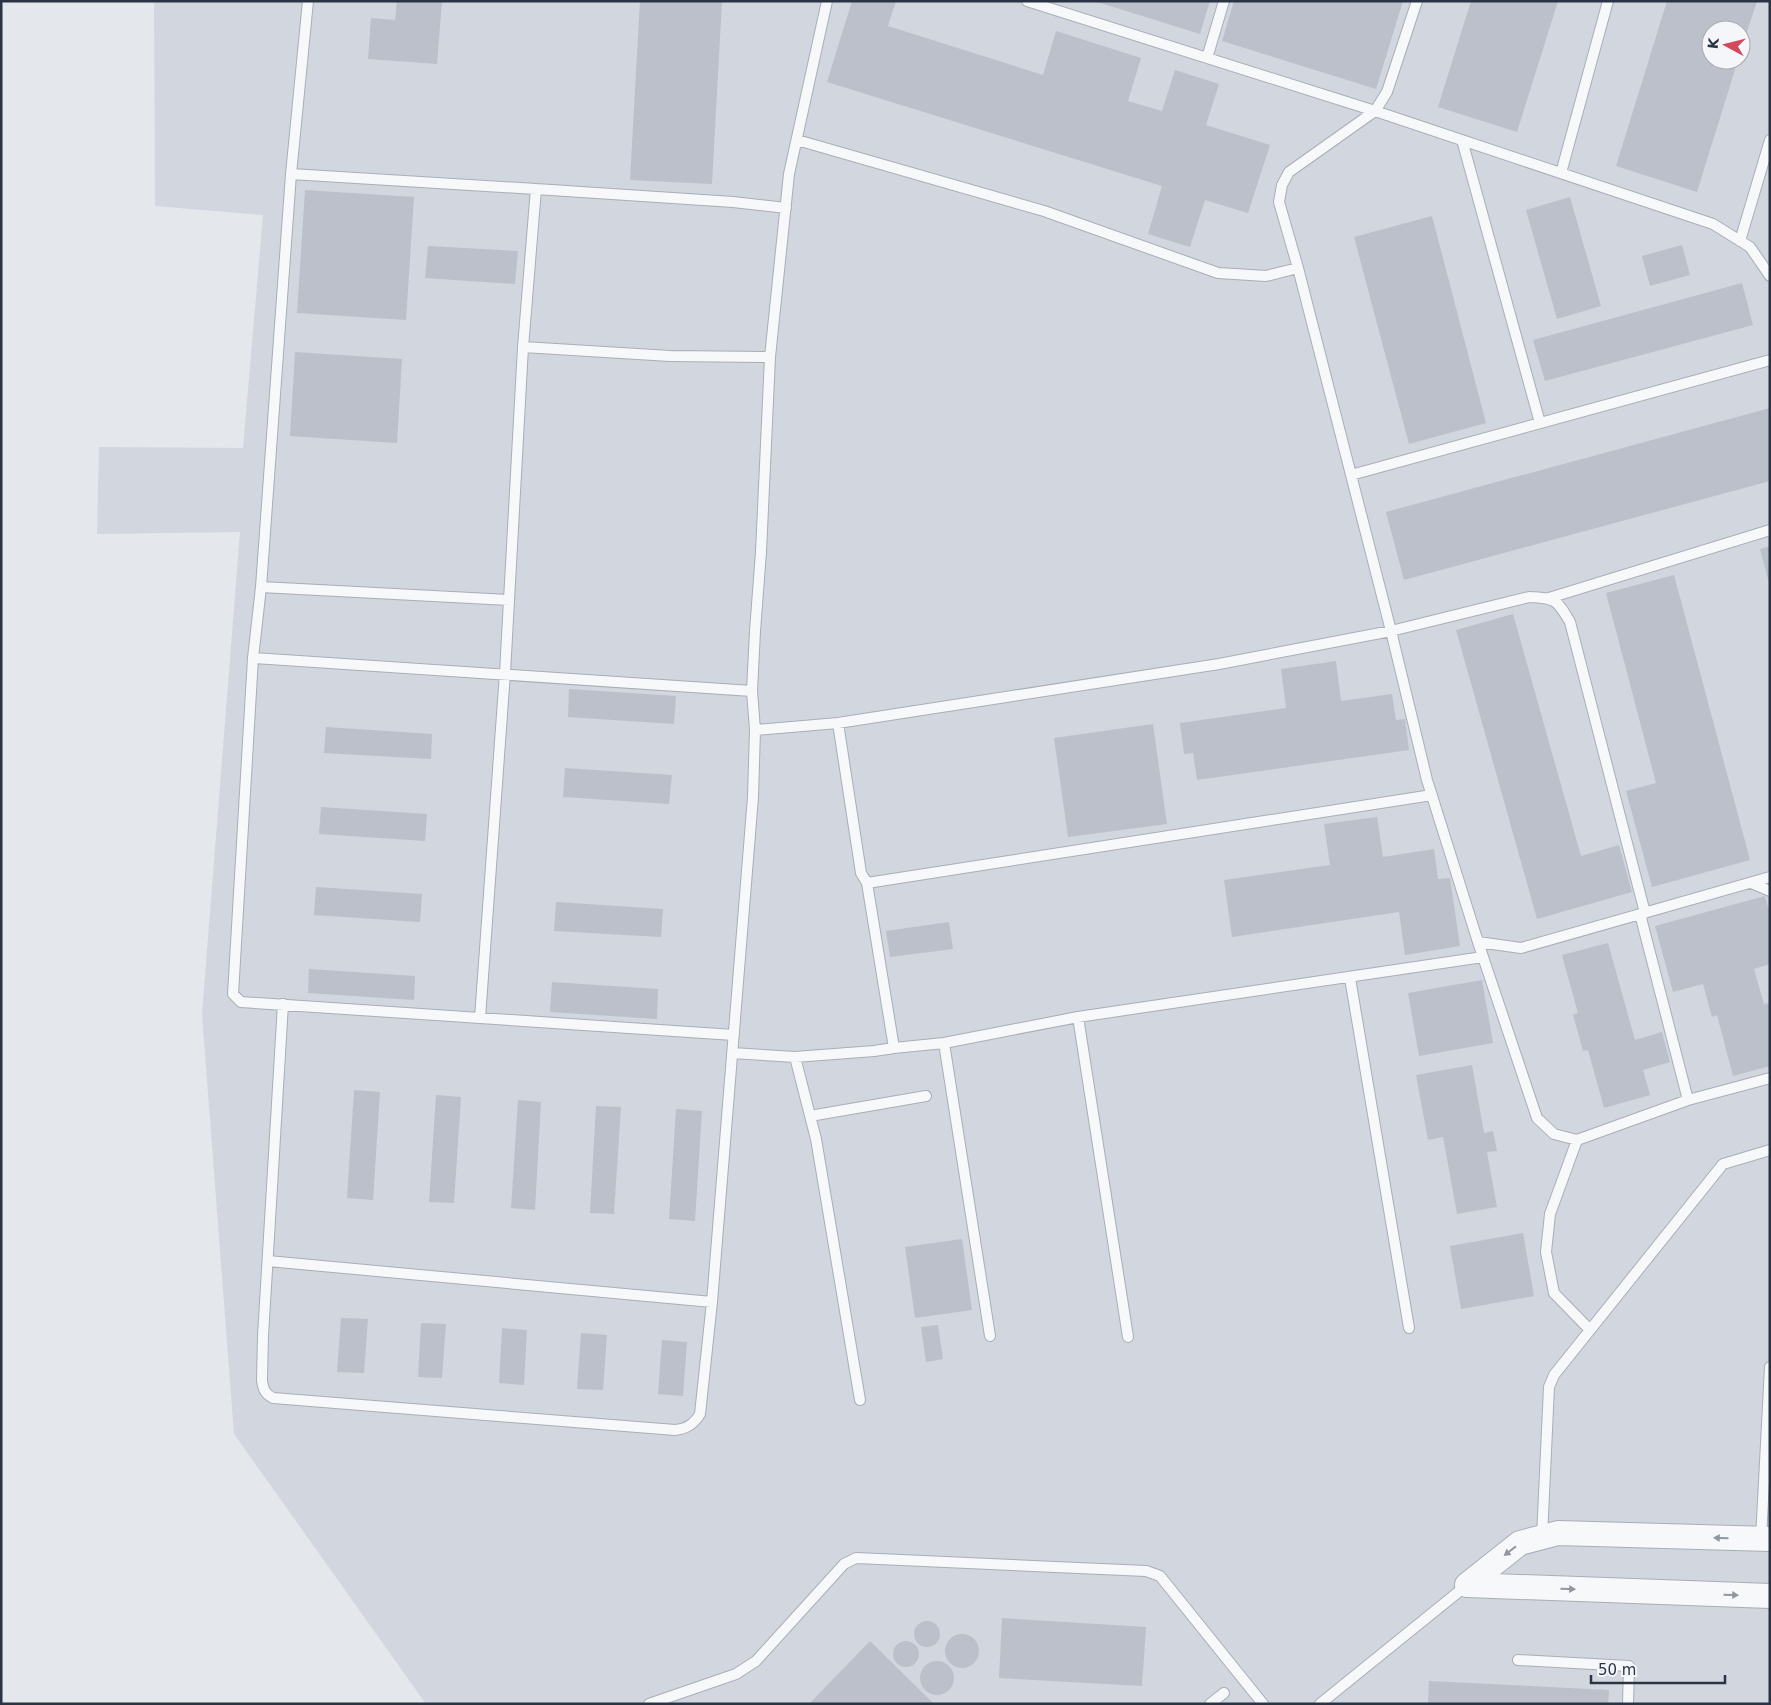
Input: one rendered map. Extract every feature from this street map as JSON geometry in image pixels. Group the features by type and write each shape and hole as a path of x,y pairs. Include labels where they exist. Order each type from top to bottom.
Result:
{"street":[{"path":"1467,1584 1520,1544 1558,1533 1766,1539"},
{"path":"1467,1584 1770,1596"}],"lane":[{"path":"308,1 291,174 261,587 253,658 233,994 241,1002 734,1035"},
{"path":"283,1004 262,1380 266,1392 273,1398 681,1430 692,1425 700,1414 712,1302 753,797 755,730 752,691 770,357 789,174 827,1"},
{"path":"1027,1 1376,111 1714,224 1750,247 1770,276"},
{"path":"1207,58 1224,1"},
{"path":"1417,1 1387,92 1376,111 1289,172 1282,185 1279,202 1298,268 1432,795 1478,942 1536,1118 1554,1134 1577,1140 1688,1100 1770,1078"},
{"path":"1561,173 1608,1"},
{"path":"796,140 1044,210 1218,273 1266,276 1298,268"},
{"path":"1462,140 1540,423"},
{"path":"1740,241 1770,140"},
{"path":"291,174 536,189 786,208"},
{"path":"480,1018 505,674 523,347 536,189"},
{"path":"523,347 670,356 770,357"},
{"path":"1351,475 1770,360"},
{"path":"755,730 838,723 1219,664 1391,631 1530,597 1549,598 1770,530"},
{"path":"261,587 509,600"},
{"path":"1549,598 1559,604 1570,622 1688,1100"},
{"path":"253,658 752,691"},
{"path":"838,723 861,873 867,883 894,1048"},
{"path":"867,883 1432,795"},
{"path":"1478,942 1522,948 1770,877"},
{"path":"1751,883 1770,891"},
{"path":"732,1053 794,1057 944,1043 1078,1017 1483,957"},
{"path":"1350,978 1410,1328"},
{"path":"1078,1017 1128,1338"},
{"path":"944,1043 990,1336"},
{"path":"794,1057 816,1138 860,1400"},
{"path":"810,1116 926,1096"},
{"path":"1577,1140 1550,1214 1546,1252 1554,1293 1590,1330"},
{"path":"1542,1537 1549,1387 1554,1375 1723,1164 1770,1150"},
{"path":"268,1261 712,1302"},
{"path":"1766,1539 1770,1367"},
{"path":"649,1704 736,1674 756,1661 844,1564 856,1558 1146,1570 1160,1576 1263,1704"},
{"path":"1320,1704 1467,1584"},
{"path":"1518,1660 1629,1666 1628,1704"},
{"path":"1210,1704 1224,1693"}],"shaded area":[{"path":"154,1 1770,1 1770,1704 426,1704 234,1434 202,1014 240,532 97,534 99,447 243,448 263,215 155,206"}],"building":[{"path":"397,1 442,1 437,64 368,59 371,18 395,20"},
{"path":"640,1 722,1 712,184 630,180"},
{"path":"852,1 896,1 888,26 1043,75 1056,31 1141,58 1128,101 1162,111 1175,70 1219,84 1206,125 1270,145 1248,213 1205,200 1190,247 1148,234 1162,186 827,82"},
{"path":"1094,1 1210,1 1200,34"},
{"path":"1234,1 1403,1 1376,89 1222,41"},
{"path":"1471,1 1558,1 1517,132 1438,107"},
{"path":"1667,1 1757,1 1751,20 1701,20 1701,70 1735,70 1697,192 1616,166"},
{"path":"305,190 414,197 406,320 297,313"},
{"path":"1570,197 1601,306 1557,319 1526,210"},
{"path":"1432,216 1486,423 1409,444 1354,237"},
{"path":"1682,245 1690,275 1650,286 1642,256"},
{"path":"428,246 518,251 515,284 425,278"},
{"path":"1742,283 1753,325 1545,381 1533,340"},
{"path":"295,352 402,359 397,443 290,436"},
{"path":"1770,408 1770,481 1404,580 1386,512"},
{"path":"1770,546 1770,583 1769,583 1760,549"},
{"path":"1674,575 1750,860 1652,887 1626,791 1656,783 1606,593"},
{"path":"1513,614 1581,856 1619,845 1632,892 1537,919 1456,630"},
{"path":"1336,661 1341,701 1392,694 1396,720 1405,719 1409,750 1197,780 1193,753 1184,754 1180,723 1286,708 1281,669"},
{"path":"569,689 676,696 674,724 568,717"},
{"path":"1153,724 1167,824 1068,837 1054,738"},
{"path":"326,727 432,734 431,759 324,753"},
{"path":"565,768 672,775 669,804 563,797"},
{"path":"321,807 427,814 425,841 319,834"},
{"path":"1377,817 1383,857 1434,849 1438,879 1450,878 1460,946 1405,955 1399,912 1232,937 1224,880 1330,865 1324,824"},
{"path":"316,887 422,894 420,922 314,915"},
{"path":"1765,896 1770,915 1770,964 1754,969 1764,1004 1770,1003 1770,1066 1733,1076 1717,1015 1712,1017 1703,984 1673,992 1655,926"},
{"path":"556,902 663,909 661,937 554,931"},
{"path":"949,922 953,949 890,957 886,931"},
{"path":"1608,943 1635,1040 1662,1032 1670,1062 1643,1070 1650,1095 1604,1108 1588,1050 1583,1051 1573,1015 1578,1013 1562,955"},
{"path":"309,969 415,976 414,1000 308,993"},
{"path":"1482,980 1493,1043 1419,1056 1408,993"},
{"path":"552,982 658,989 657,1019 550,1012"},
{"path":"1472,1065 1484,1133 1493,1131 1497,1151 1487,1152 1497,1207 1457,1214 1443,1137 1428,1140 1416,1075"},
{"path":"354,1090 380,1092 373,1200 347,1198"},
{"path":"436,1095 461,1097 454,1203 429,1202"},
{"path":"518,1100 541,1102 535,1210 511,1208"},
{"path":"596,1106 621,1107 614,1214 590,1213"},
{"path":"676,1109 702,1111 695,1221 669,1219"},
{"path":"1523,1233 1534,1296 1461,1309 1450,1246"},
{"path":"962,1239 972,1310 915,1318 905,1247"},
{"path":"341,1318 368,1319 364,1373 337,1372"},
{"path":"421,1323 446,1324 442,1378 418,1377"},
{"path":"938,1325 943,1359 926,1362 921,1327"},
{"path":"502,1328 527,1330 524,1385 499,1383"},
{"path":"581,1333 607,1335 603,1390 577,1389"},
{"path":"662,1340 687,1342 683,1396 658,1394"},
{"path":"1002,1618 1146,1627 1142,1686 999,1678"},
{"path":"927,1621 936,1625 940,1634 936,1643 927,1647 918,1643 914,1634 918,1625"},
{"path":"962,1634 974,1639 979,1651 974,1663 962,1668 950,1663 945,1651 950,1639"},
{"path":"870,1641 934,1704 809,1704"},
{"path":"906,1641 915,1645 919,1654 915,1663 906,1667 897,1663 893,1654 897,1645"},
{"path":"937,1661 949,1666 954,1678 949,1690 937,1695 925,1690 920,1678 925,1666"},
{"path":"1429,1681 1609,1690 1608,1704 1428,1704"}]}
